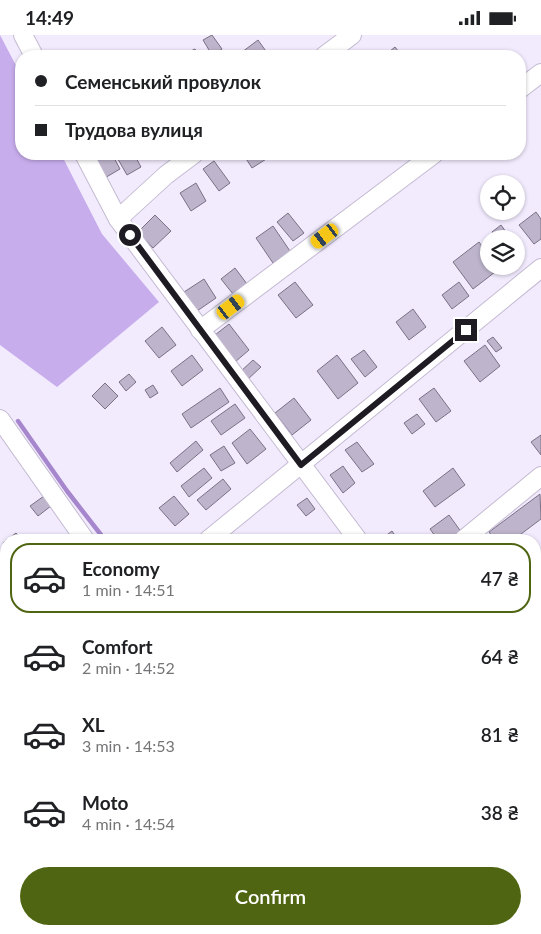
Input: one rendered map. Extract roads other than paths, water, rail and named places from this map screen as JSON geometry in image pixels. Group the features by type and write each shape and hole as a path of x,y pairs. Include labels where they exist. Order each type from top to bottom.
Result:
{"street":[{"path":"23,35 31,50"},
{"path":"332,50 352,35"},
{"path":"526,84 541,73"},
{"path":"87,160 118,219 353,534"},
{"path":"118,219 166,175 186,160"},
{"path":"200,330 426,160"},
{"path":"215,534 541,268"},
{"path":"3,427 81,534"},
{"path":"470,534 541,475"}],"waterway":[{"path":"18,421 67,491 100,534"}]}
